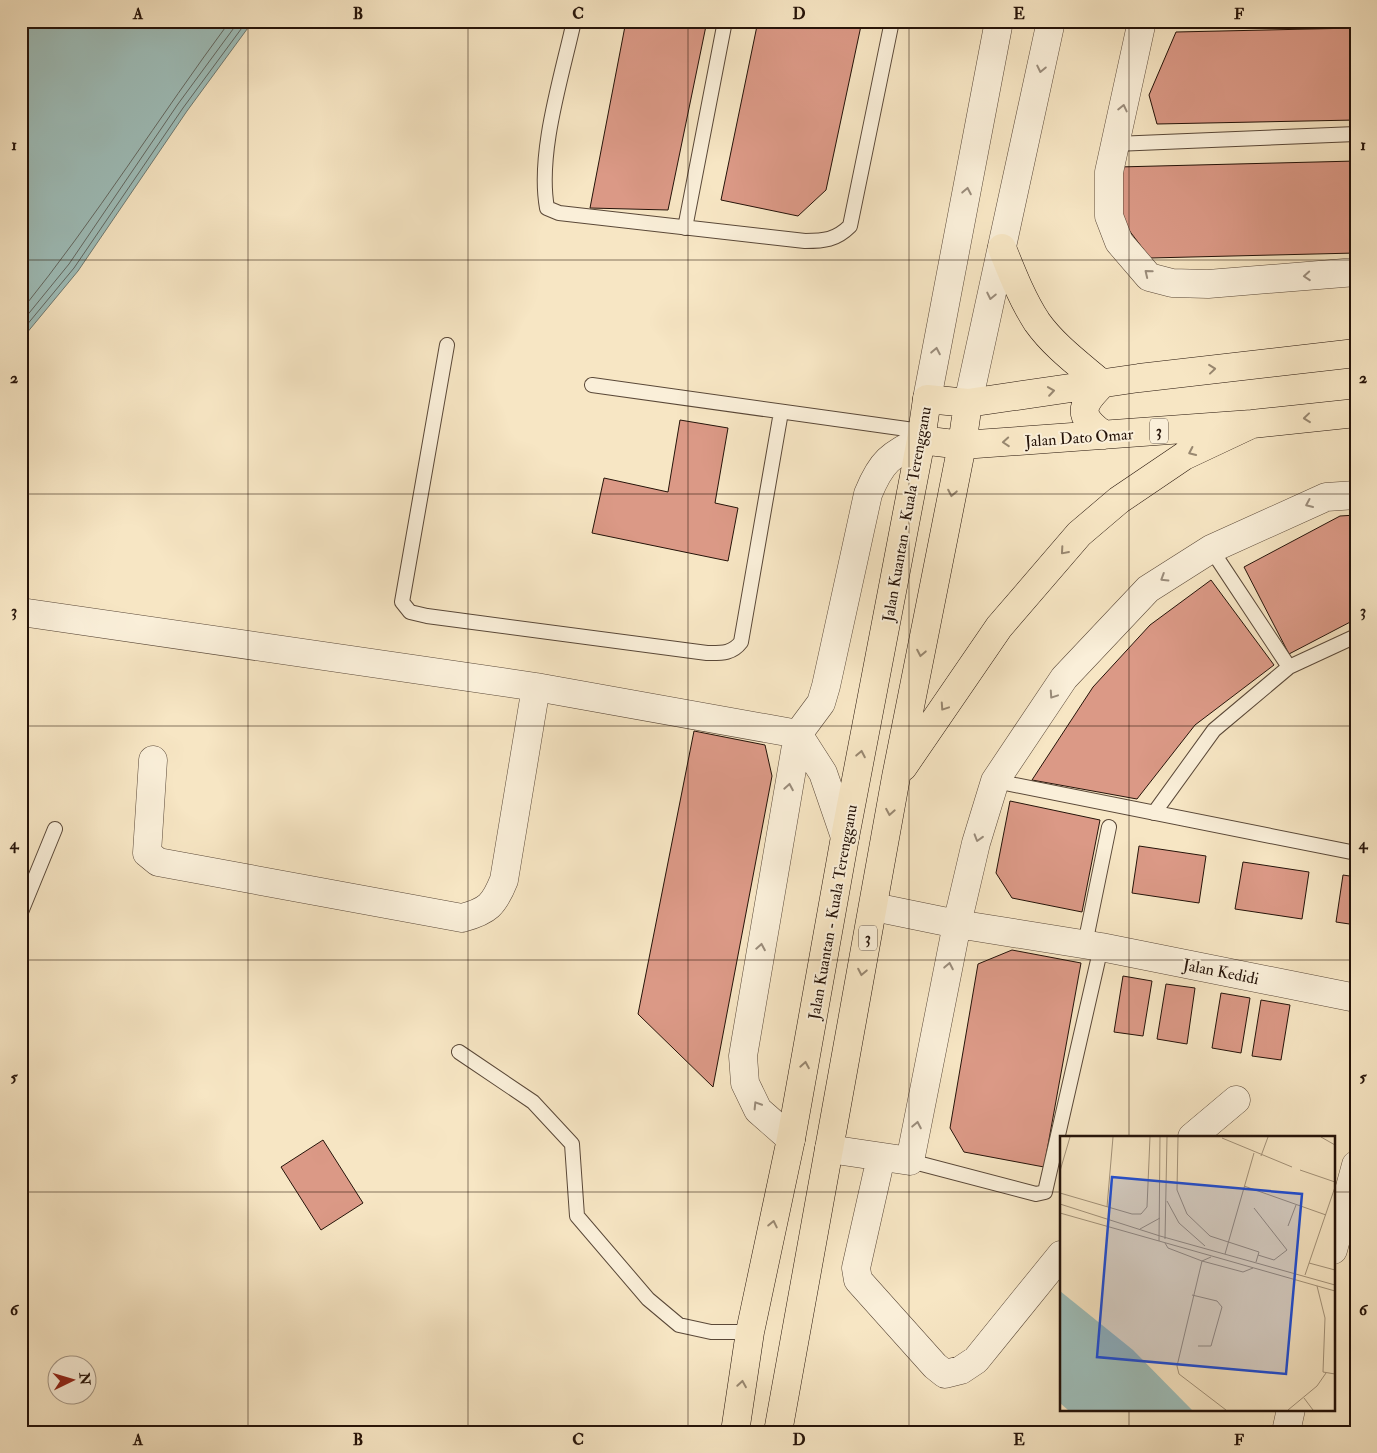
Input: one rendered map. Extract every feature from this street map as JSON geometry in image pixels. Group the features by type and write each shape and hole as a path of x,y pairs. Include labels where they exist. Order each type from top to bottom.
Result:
{"highway":[{"path":"1002,248 1019,289 1038,323 1062,350 1102,384"},
{"path":"968,403 1139,378 1356,353"},
{"path":"1102,384 1089,397 1084,407 1084,418 1090,426 1104,435"},
{"name":"Jalan Kuantan - Kuala Terengganu","path":"735,1432 750,1332 791,1139 927,399 968,403"},
{"name":"3","path":"778,1432 896,777 962,445 968,403"},
{"name":"Jalan Dato Omar","path":"921,436 962,445 1252,424 1356,413"},
{"path":"896,777 999,627 1079,534 1119,500 1184,456 1252,424"}],"street":[{"path":"927,399 999,21"},
{"path":"968,403 1051,21"},
{"path":"1142,21 1109,172 1109,216 1119,242 1149,276 1172,284 1208,284 1356,272"},
{"path":"791,1139 758,1110 745,1083 743,1056 798,734 810,721 821,703 826,686 868,494 878,470 895,454 921,436"},
{"path":"829,1149 910,1161 957,924 976,843 995,781 1071,671 1148,588 1210,549 1326,497 1356,495"},
{"path":"21,612 536,687 798,734 824,773 845,837"},
{"path":"153,760 147,854 158,862 462,918 481,913 496,900 504,880 536,687"},
{"name":"Jalan Kedidi","path":"874,907 957,924 1093,946 1356,998"},
{"path":"1193,1136 1236,1100"},
{"path":"881,1157 856,1268 858,1280 934,1366 945,1374 961,1370 976,1360 1060,1256"},
{"path":"1334,1246 1356,1165"}],"lane":[{"path":"574,21 547,148 544,194 547,208 559,213 805,241 826,241 839,236 850,226 892,21"},
{"path":"685,228 725,21"},
{"path":"1115,144 1356,134"},
{"path":"447,346 402,602 410,612 427,616 707,653 727,653 736,649 741,642 781,412"},
{"path":"592,385 781,412 921,436"},
{"path":"1210,549 1289,667"},
{"path":"1154,812 1214,730 1289,667 1356,636"},
{"path":"995,781 1356,853"},
{"path":"910,1161 1036,1194 1044,1192 1093,946 1109,827"},
{"path":"21,912 55,829"},
{"path":"459,1052 533,1102 572,1144 577,1216 648,1299 679,1325 711,1332 750,1332"}],"water":[{"path":"21,21 253,21 187,111 78,271 21,340"}],"building":[{"path":"626,21 707,21 668,210 590,208"},
{"path":"758,21 862,21 826,190 798,216 721,200"},
{"path":"1356,28 1356,120 1157,124 1149,95 1176,32"},
{"path":"1356,161 1356,253 1150,258 1119,217 1118,167"},
{"path":"680,420 728,428 715,503 738,508 728,561 592,533 604,478 668,492"},
{"path":"1356,515 1356,619 1289,654 1244,567 1340,516"},
{"path":"1211,580 1274,665 1195,725 1137,799 1032,780 1093,687 1150,625"},
{"path":"694,731 765,745 772,776 713,1087 638,1014"},
{"path":"1010,801 1100,820 1082,912 1012,898 996,873"},
{"path":"1139,846 1206,856 1199,903 1132,893"},
{"path":"1243,862 1309,872 1302,919 1235,909"},
{"path":"1343,875 1356,877 1356,925 1336,922"},
{"path":"1012,950 1081,963 1044,1167 964,1152 950,1128 978,964"},
{"path":"1123,976 1152,981 1143,1036 1114,1032"},
{"path":"1166,984 1195,988 1187,1044 1157,1039"},
{"path":"1221,993 1250,998 1241,1053 1212,1048"},
{"path":"1261,1000 1290,1005 1281,1060 1252,1056"},
{"path":"323,1140 363,1203 321,1230 281,1167"}]}
